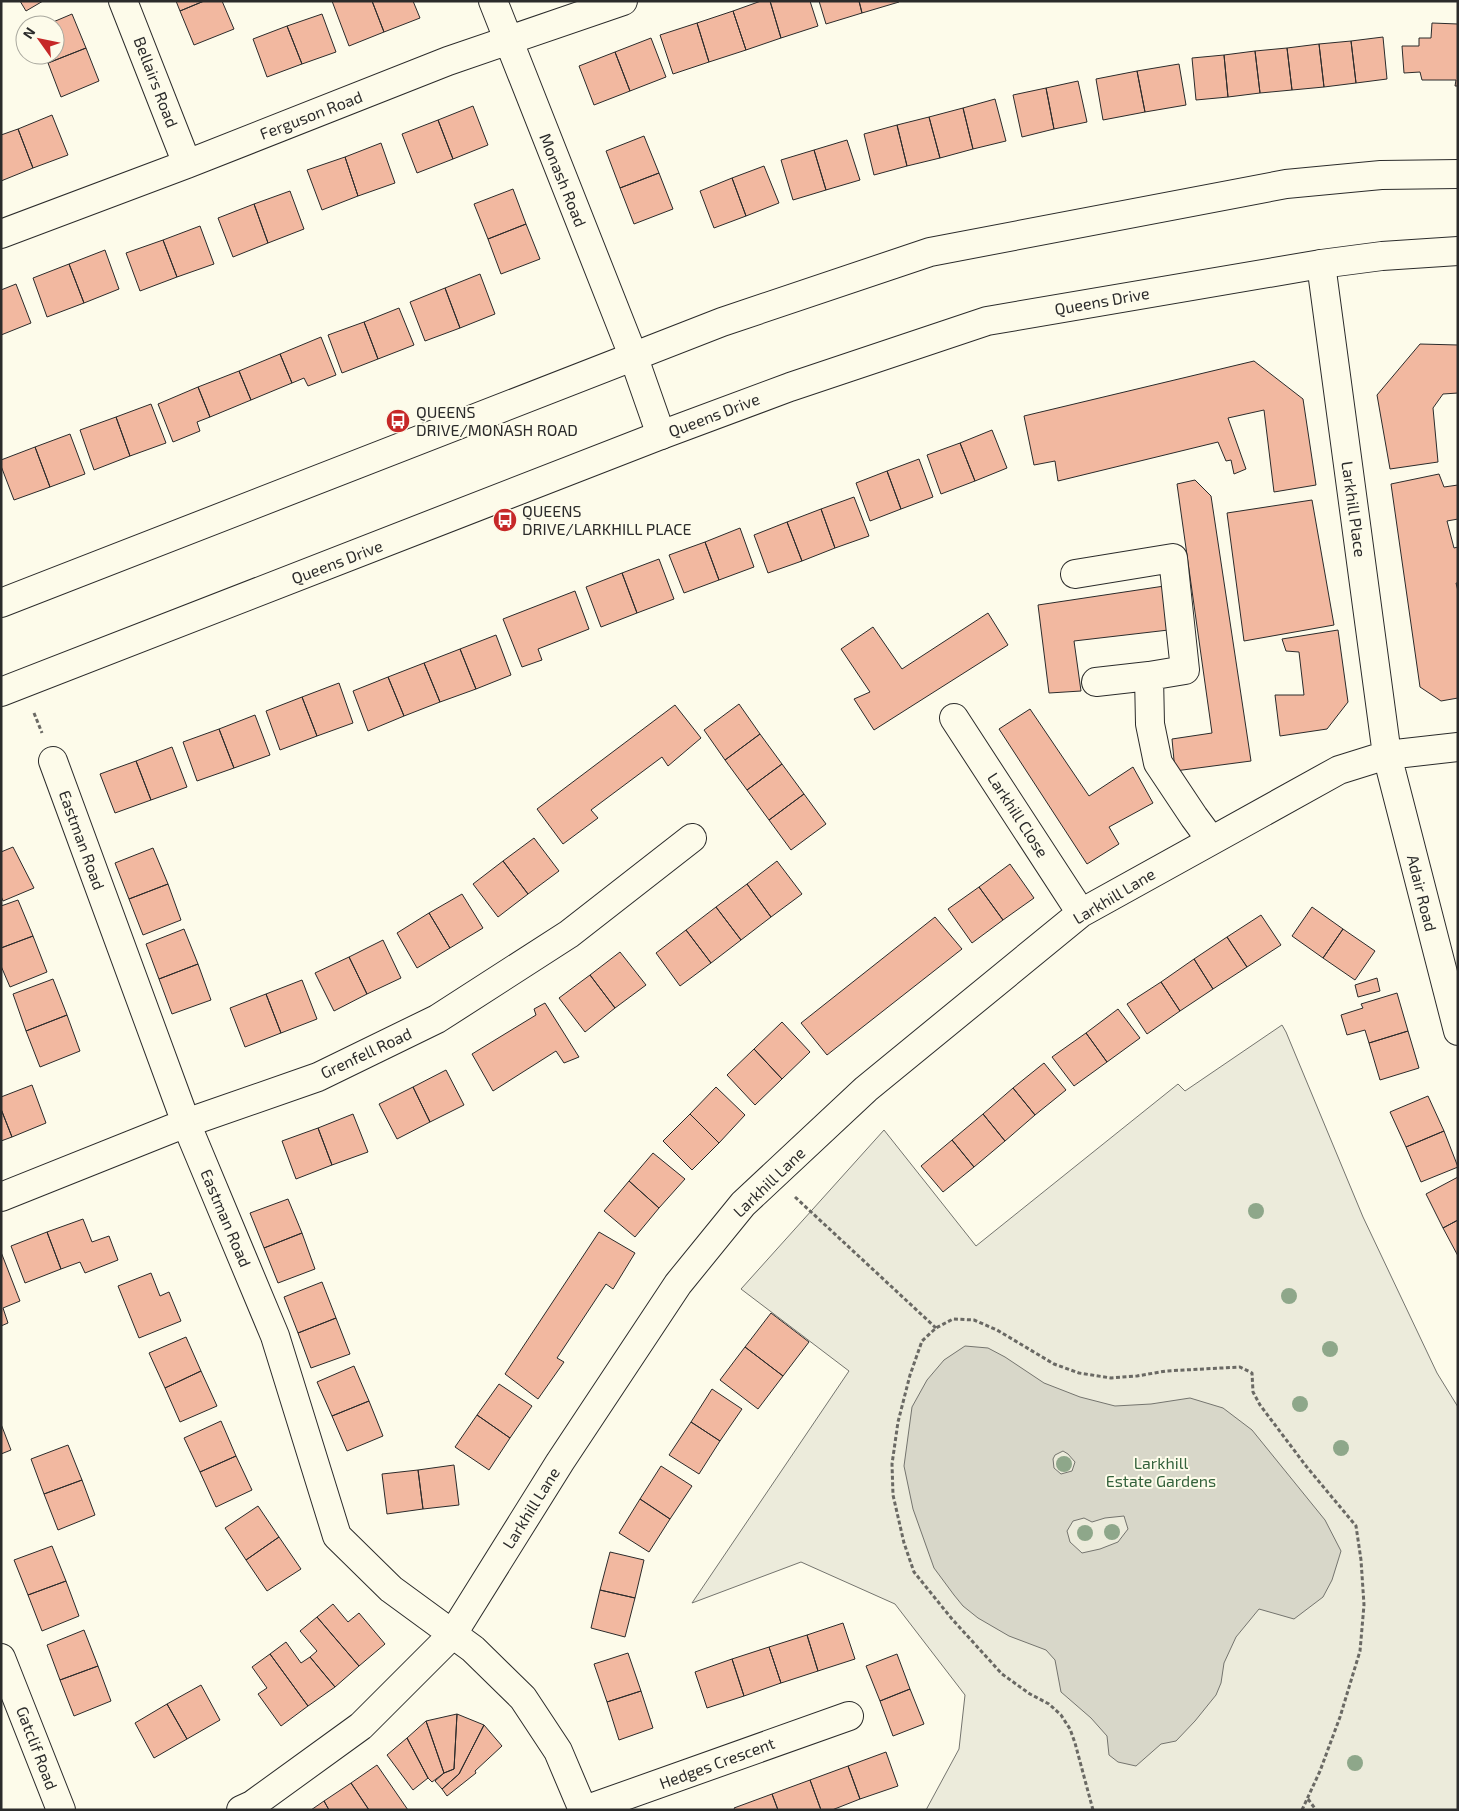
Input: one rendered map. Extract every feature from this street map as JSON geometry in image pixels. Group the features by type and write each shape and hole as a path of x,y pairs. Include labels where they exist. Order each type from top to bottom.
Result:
{"main road":[{"name":"Bellairs Road","path":"123,1 187,164"},
{"name":"Monash Road","path":"493,1 634,358 660,435"},
{"name":"Ferguson Road","path":"1,234 187,164 439,64 623,1"},
{"path":"1,603 634,358 722,322 930,252 1286,184 1381,175 1458,174"},
{"name":"Queens Drive","path":"12,688 660,435 777,392 987,321 1321,264 1382,256 1458,251"},
{"name":"Larkhill Place","path":"1321,264 1388,755"},
{"path":"1075,574 1172,558 1185,670 1096,682"},
{"path":"1149,676 1150,724 1158,763 1211,840"},
{"name":"Larkhill Close","path":"954,718 1081,913"},
{"name":"Larkhill Lane","path":"242,1810 252,1805 360,1726 452,1635 560,1462 678,1284 743,1204 866,1089 1081,913 1339,770 1388,755 1458,747"},
{"name":"Adair Road","path":"1388,755 1458,1031"},
{"name":"Eastman Road","path":"53,761 186,1123 275,1336 337,1536 390,1589 473,1649 523,1698 558,1751 584,1810"},
{"name":"Grenfell Road","path":"1,1197 186,1123 318,1077 437,1019 569,934 692,838"},
{"name":"Gatclif Road","path":"1,1658 61,1810"},
{"name":"Hedges Crescent","path":"584,1810 849,1716"}],"path":[{"path":"12,688 53,761"},
{"path":"774,1175 810,1213 936,1328"},
{"path":"1093,1810 1088,1798 1075,1743 1070,1729 1061,1716 1049,1704 1030,1694 1002,1674 982,1653 914,1572 904,1542 893,1495 892,1464 898,1422 910,1375 922,1341 936,1328 953,1319 974,1320 997,1330 1054,1364 1080,1373 1111,1378 1166,1371 1240,1367 1252,1373 1253,1392 1260,1405 1306,1466 1356,1526 1360,1552 1364,1605 1360,1651 1340,1718 1302,1810"},
{"path":"1308,1799 1316,1810"}],"green space":[{"name":"Larkhill Estate Gardens","path":"1282,1025 1363,1217 1437,1373 1458,1407 1458,1810 926,1810 959,1749 965,1695 895,1604 801,1562 692,1603 849,1371 741,1289 884,1130 976,1246 1178,1084 1185,1091"}],"shaded area":[{"path":"965,1346 988,1348 1044,1383 1080,1397 1115,1406 1151,1404 1190,1398 1223,1408 1252,1430 1325,1520 1341,1551 1332,1580 1323,1597 1294,1619 1259,1609 1236,1637 1224,1663 1221,1683 1216,1695 1176,1741 1161,1744 1136,1766 1118,1762 1109,1755 1107,1736 1091,1718 1061,1692 1055,1660 1046,1650 1009,1636 978,1618 963,1606 934,1568 913,1509 904,1466 912,1407 927,1380 944,1360","holes":["1063,1451 1075,1462 1072,1471 1061,1474 1054,1468 1053,1459 1055,1455","1124,1516 1128,1529 1118,1542 1082,1553 1070,1542 1067,1531 1073,1521 1084,1518 1092,1522 1105,1518"]}],"building":[{"path":"20,1 43,1 26,11"},
{"path":"176,1 204,1 180,11"},
{"path":"204,1 222,1 234,29 194,45 180,11"},
{"path":"332,1 372,1 384,32 349,46"},
{"path":"372,1 413,1 420,18 384,32"},
{"path":"761,1 770,1 781,38 746,50 733,11"},
{"path":"770,1 810,1 818,26 781,38"},
{"path":"819,1 859,1 862,13 826,24"},
{"path":"859,1 898,1 899,2 862,13"},
{"path":"733,11 746,50 709,62 697,23"},
{"path":"72,14 86,48 65,56 65,17"},
{"path":"322,14 336,52 302,64 287,26"},
{"path":"697,23 709,62 673,74 660,35"},
{"path":"1432,23 1458,24 1458,86 1455,86 1456,80 1422,80 1420,72 1404,73 1402,46 1419,46 1419,38 1431,38"},
{"path":"287,26 302,64 267,77 253,39"},
{"path":"1383,37 1387,79 1356,83 1351,41"},
{"path":"651,38 666,77 630,91 615,52"},
{"path":"1351,41 1356,83 1324,87 1319,44"},
{"path":"1319,44 1324,87 1292,90 1287,48"},
{"path":"86,48 99,81 61,97 49,65 65,65 65,56"},
{"path":"1287,48 1292,90 1260,93 1255,51"},
{"path":"1255,51 1260,93 1228,97 1224,55"},
{"path":"615,52 630,91 594,105 579,66"},
{"path":"1224,55 1228,97 1196,100 1192,58"},
{"path":"1179,64 1186,105 1145,112 1137,71"},
{"path":"1137,71 1145,112 1103,120 1096,79"},
{"path":"1078,81 1087,122 1054,129 1046,88"},
{"path":"1046,88 1054,129 1022,137 1013,95"},
{"path":"995,99 1006,141 973,149 963,108"},
{"path":"473,106 488,145 453,159 438,120"},
{"path":"963,108 973,149 940,158 929,117"},
{"path":"52,115 68,155 33,168 18,129"},
{"path":"929,117 940,158 907,166 897,125"},
{"path":"438,120 453,159 417,173 402,134"},
{"path":"897,125 907,166 874,175 864,134"},
{"path":"18,129 33,168 1,181 1,135"},
{"path":"644,136 659,173 620,188 606,151"},
{"path":"847,140 860,180 826,190 814,150"},
{"path":"381,143 395,183 358,196 345,157"},
{"path":"814,150 826,190 793,200 781,160"},
{"path":"345,157 358,196 322,210 307,170"},
{"path":"764,166 779,203 746,216 732,178"},
{"path":"659,173 673,209 634,224 620,188"},
{"path":"732,178 746,216 714,228 700,191"},
{"path":"513,189 526,224 488,239 474,204"},
{"path":"290,191 304,229 268,243 254,204"},
{"path":"254,204 268,243 233,257 218,218"},
{"path":"526,224 540,259 501,274 488,239"},
{"path":"200,226 214,264 177,277 163,240"},
{"path":"163,240 177,277 140,291 126,253"},
{"path":"105,250 119,289 84,303 69,264"},
{"path":"69,264 84,303 47,317 33,278"},
{"path":"480,274 495,314 460,328 445,288"},
{"path":"16,284 31,323 1,335 1,290"},
{"path":"445,288 460,328 425,341 410,302"},
{"path":"399,308 414,345 378,359 364,322"},
{"path":"364,322 378,359 342,373 328,335"},
{"path":"321,337 336,375 308,386 304,378 292,383 280,354"},
{"path":"1420,344 1458,345 1458,393 1443,394 1433,408 1438,462 1390,469 1377,395"},
{"path":"280,354 292,383 251,400 239,371"},
{"path":"1254,361 1303,399 1316,485 1274,492 1264,410 1228,418 1246,469 1234,474 1231,460 1226,461 1218,442 1058,481 1055,461 1034,465 1024,416"},
{"path":"239,371 251,400 210,417 198,387"},
{"path":"198,387 210,417 197,422 200,431 173,442 158,404"},
{"path":"151,404 166,443 130,456 116,417"},
{"path":"116,417 130,456 94,470 80,430"},
{"path":"992,430 1007,468 975,481 960,443"},
{"path":"70,434 85,474 50,487 35,447"},
{"path":"960,443 975,481 941,494 927,455"},
{"path":"35,447 50,487 14,500 1,466 1,460"},
{"path":"919,459 933,497 901,509 887,471"},
{"path":"887,471 901,509 870,521 856,483"},
{"path":"1439,474 1444,487 1458,485 1458,519 1447,521 1454,548 1458,547 1458,583 1456,583 1458,591 1458,698 1441,701 1420,687 1391,484"},
{"path":"1195,480 1211,496 1251,761 1175,771 1172,739 1212,733 1177,484"},
{"path":"854,497 869,536 835,548 821,509"},
{"path":"1312,500 1334,625 1244,641 1227,513"},
{"path":"821,509 835,548 802,561 787,522"},
{"path":"787,522 802,561 768,573 754,535"},
{"path":"740,528 754,567 719,580 705,542"},
{"path":"705,542 719,580 684,593 669,555"},
{"path":"659,559 674,599 637,613 622,573"},
{"path":"622,573 637,613 601,627 586,587"},
{"path":"1171,585 1177,629 1074,641 1081,691 1049,693 1038,605"},
{"path":"575,591 589,629 538,649 542,660 522,667 503,619"},
{"path":"988,613 1008,645 874,730 854,699 870,692 841,649 873,627 902,669"},
{"path":"1338,630 1348,702 1327,729 1280,736 1275,695 1304,695 1299,652 1286,651 1282,639"},
{"path":"496,635 511,675 476,689 460,649"},
{"path":"460,649 476,689 440,702 424,663"},
{"path":"424,663 440,702 404,716 388,677"},
{"path":"388,677 404,716 368,731 353,691"},
{"path":"339,683 353,723 317,736 302,697"},
{"path":"302,697 317,736 280,750 266,711"},
{"path":"739,704 760,734 725,760 704,730"},
{"path":"675,705 701,738 668,766 662,757 591,810 598,818 563,844 537,809"},
{"path":"1030,709 1089,796 1133,767 1153,803 1109,827 1119,844 1087,864 999,729"},
{"path":"255,715 270,755 234,768 219,729"},
{"path":"219,729 234,768 197,781 183,742"},
{"path":"760,734 782,764 747,790 725,760"},
{"path":"172,747 187,787 151,800 136,761"},
{"path":"136,761 151,800 115,813 100,774"},
{"path":"782,764 804,794 769,820 747,790"},
{"path":"804,794 826,824 791,850 769,820"},
{"path":"534,838 559,871 528,894 503,861"},
{"path":"13,847 34,888 3,901 1,896 1,852"},
{"path":"153,848 168,884 129,899 115,863"},
{"path":"503,861 528,894 498,917 473,884"},
{"path":"777,861 802,894 771,917 747,884"},
{"path":"1010,864 1034,898 1003,920 979,887"},
{"path":"168,884 181,920 143,935 129,899"},
{"path":"747,884 771,917 741,940 716,907"},
{"path":"979,887 1003,920 972,943 948,909"},
{"path":"462,894 483,928 450,948 429,913"},
{"path":"18,900 33,936 1,948 1,906"},
{"path":"716,907 741,940 711,963 686,930"},
{"path":"1312,907 1343,929 1323,958 1292,936"},
{"path":"429,913 450,948 417,968 397,933"},
{"path":"1261,915 1281,945 1247,967 1227,937"},
{"path":"935,917 962,949 827,1055 801,1023"},
{"path":"184,929 198,964 159,979 146,944"},
{"path":"1343,929 1375,951 1355,980 1323,958"},
{"path":"686,930 711,963 680,986 656,953"},
{"path":"33,936 47,972 10,987 1,966 1,948"},
{"path":"1227,937 1247,967 1213,989 1194,959"},
{"path":"383,940 401,978 367,994 349,957"},
{"path":"620,952 646,985 615,1008 590,975"},
{"path":"349,957 367,994 334,1011 315,973"},
{"path":"1194,959 1213,989 1180,1011 1161,982"},
{"path":"198,964 211,1000 172,1014 159,979"},
{"path":"590,975 615,1008 585,1032 559,998"},
{"path":"1377,978 1380,991 1358,997 1355,985"},
{"path":"53,979 67,1015 26,1031 13,994"},
{"path":"302,980 317,1019 281,1033 266,994"},
{"path":"1161,982 1180,1011 1147,1034 1127,1004"},
{"path":"1397,993 1408,1031 1369,1043 1365,1030 1347,1035 1341,1015 1363,1008 1361,1004"},
{"path":"266,994 281,1033 245,1047 230,1008"},
{"path":"545,1003 579,1057 564,1063 556,1051 493,1091 472,1054 536,1015 534,1009"},
{"path":"1118,1009 1140,1038 1107,1062 1086,1033"},
{"path":"67,1015 80,1051 40,1067 26,1031"},
{"path":"782,1022 810,1052 782,1079 754,1049"},
{"path":"1408,1031 1419,1068 1380,1080 1369,1043"},
{"path":"1086,1033 1107,1062 1074,1086 1052,1057"},
{"path":"754,1049 782,1079 755,1105 727,1075"},
{"path":"1044,1063 1066,1090 1035,1115 1013,1088"},
{"path":"446,1070 464,1105 430,1122 413,1087"},
{"path":"32,1085 46,1123 12,1137 1,1109 1,1097"},
{"path":"413,1087 430,1122 397,1139 379,1104"},
{"path":"716,1087 745,1115 719,1143 690,1114"},
{"path":"1013,1088 1035,1115 1005,1141 983,1114"},
{"path":"1428,1096 1444,1131 1406,1147 1390,1112"},
{"path":"1,1109 12,1137 1,1141"},
{"path":"353,1114 368,1152 332,1165 318,1128"},
{"path":"690,1114 719,1143 692,1170 663,1141"},
{"path":"983,1114 1005,1141 974,1167 952,1140"},
{"path":"318,1128 332,1165 296,1179 282,1141"},
{"path":"1444,1131 1458,1167 1421,1182 1406,1147"},
{"path":"952,1140 974,1167 943,1192 921,1166"},
{"path":"653,1153 685,1179 659,1208 629,1181"},
{"path":"1458,1177 1458,1220 1443,1228 1426,1194"},
{"path":"629,1181 659,1208 635,1237 604,1211"},
{"path":"288,1199 302,1233 264,1248 250,1213"},
{"path":"83,1219 92,1242 109,1236 118,1260 85,1273 80,1262 61,1269 47,1232"},
{"path":"1458,1220 1458,1256 1443,1228"},
{"path":"47,1232 61,1269 25,1283 11,1246"},
{"path":"599,1232 635,1253 613,1289 606,1284 557,1358 564,1362 538,1399 505,1374"},
{"path":"302,1233 315,1269 278,1283 264,1248"},
{"path":"1,1252 20,1301 3,1308 8,1323 1,1326"},
{"path":"151,1273 160,1296 169,1292 181,1321 139,1338 118,1286"},
{"path":"322,1282 336,1318 298,1333 284,1297"},
{"path":"771,1313 809,1342 783,1376 745,1347"},
{"path":"336,1318 350,1354 311,1368 298,1333"},
{"path":"186,1337 201,1371 165,1388 149,1353"},
{"path":"745,1347 783,1376 758,1409 720,1380"},
{"path":"354,1366 369,1401 332,1416 317,1382"},
{"path":"201,1371 217,1406 180,1422 165,1388"},
{"path":"499,1384 532,1406 510,1438 477,1415"},
{"path":"712,1389 742,1409 720,1441 691,1422"},
{"path":"369,1401 383,1436 347,1451 332,1416"},
{"path":"477,1415 510,1438 489,1470 455,1447"},
{"path":"221,1421 236,1456 200,1472 184,1438"},
{"path":"691,1422 720,1441 699,1474 669,1455"},
{"path":"1,1424 11,1450 1,1454"},
{"path":"68,1445 82,1480 44,1494 31,1459"},
{"path":"236,1456 252,1490 216,1507 200,1472"},
{"path":"454,1465 459,1505 423,1509 418,1470"},
{"path":"661,1466 692,1486 670,1519 640,1499"},
{"path":"418,1470 423,1509 387,1514 382,1474"},
{"path":"82,1480 95,1515 58,1530 44,1494"},
{"path":"640,1499 670,1519 649,1552 619,1533"},
{"path":"258,1506 279,1537 246,1560 225,1528"},
{"path":"279,1537 301,1569 267,1591 246,1560"},
{"path":"52,1546 66,1581 28,1595 14,1560"},
{"path":"610,1552 644,1560 635,1598 600,1590"},
{"path":"66,1581 79,1616 42,1631 28,1595"},
{"path":"600,1590 635,1598 625,1637 591,1628"},
{"path":"333,1604 348,1622 359,1613 385,1644 359,1666 317,1617"},
{"path":"317,1617 359,1666 335,1687 310,1657 317,1651 300,1631"},
{"path":"843,1623 855,1659 818,1671 807,1635"},
{"path":"84,1630 98,1666 60,1680 47,1645"},
{"path":"807,1635 818,1671 781,1683 769,1647"},
{"path":"286,1642 301,1663 310,1657 335,1687 308,1706 270,1654"},
{"path":"769,1647 781,1683 744,1696 732,1659"},
{"path":"628,1653 641,1691 607,1702 594,1664"},
{"path":"270,1654 308,1706 281,1726 258,1694 267,1688 252,1667"},
{"path":"897,1654 910,1689 880,1701 866,1666"},
{"path":"732,1659 744,1696 707,1708 695,1672"},
{"path":"98,1666 111,1701 74,1716 60,1680"},
{"path":"201,1685 220,1720 187,1739 167,1704"},
{"path":"910,1689 924,1724 893,1736 880,1701"},
{"path":"641,1691 653,1728 619,1740 607,1702"},
{"path":"167,1704 187,1739 154,1758 135,1723"},
{"path":"457,1714 484,1725 459,1774 442,1789 435,1781 444,1773 454,1769"},
{"path":"457,1714 454,1769 444,1773 426,1721"},
{"path":"426,1721 444,1773 432,1782 428,1778 407,1738"},
{"path":"484,1725 502,1746 475,1771 476,1773 447,1796 442,1789 459,1774"},
{"path":"407,1738 428,1778 413,1790 387,1755"},
{"path":"886,1752 898,1786 860,1799 848,1766"},
{"path":"377,1765 408,1810 369,1810 351,1783"},
{"path":"848,1766 860,1799 832,1810 821,1810 810,1780"},
{"path":"810,1780 821,1810 778,1810 772,1794"},
{"path":"351,1783 369,1810 329,1810 324,1801"},
{"path":"772,1794 778,1810 735,1810 734,1808"},
{"path":"324,1801 329,1810 311,1810"}],"place":[{"name":"QUEENS DRIVE/MONASH ROAD","path":"398,421"},
{"name":"QUEENS DRIVE/LARKHILL PLACE","path":"505,520"}]}
